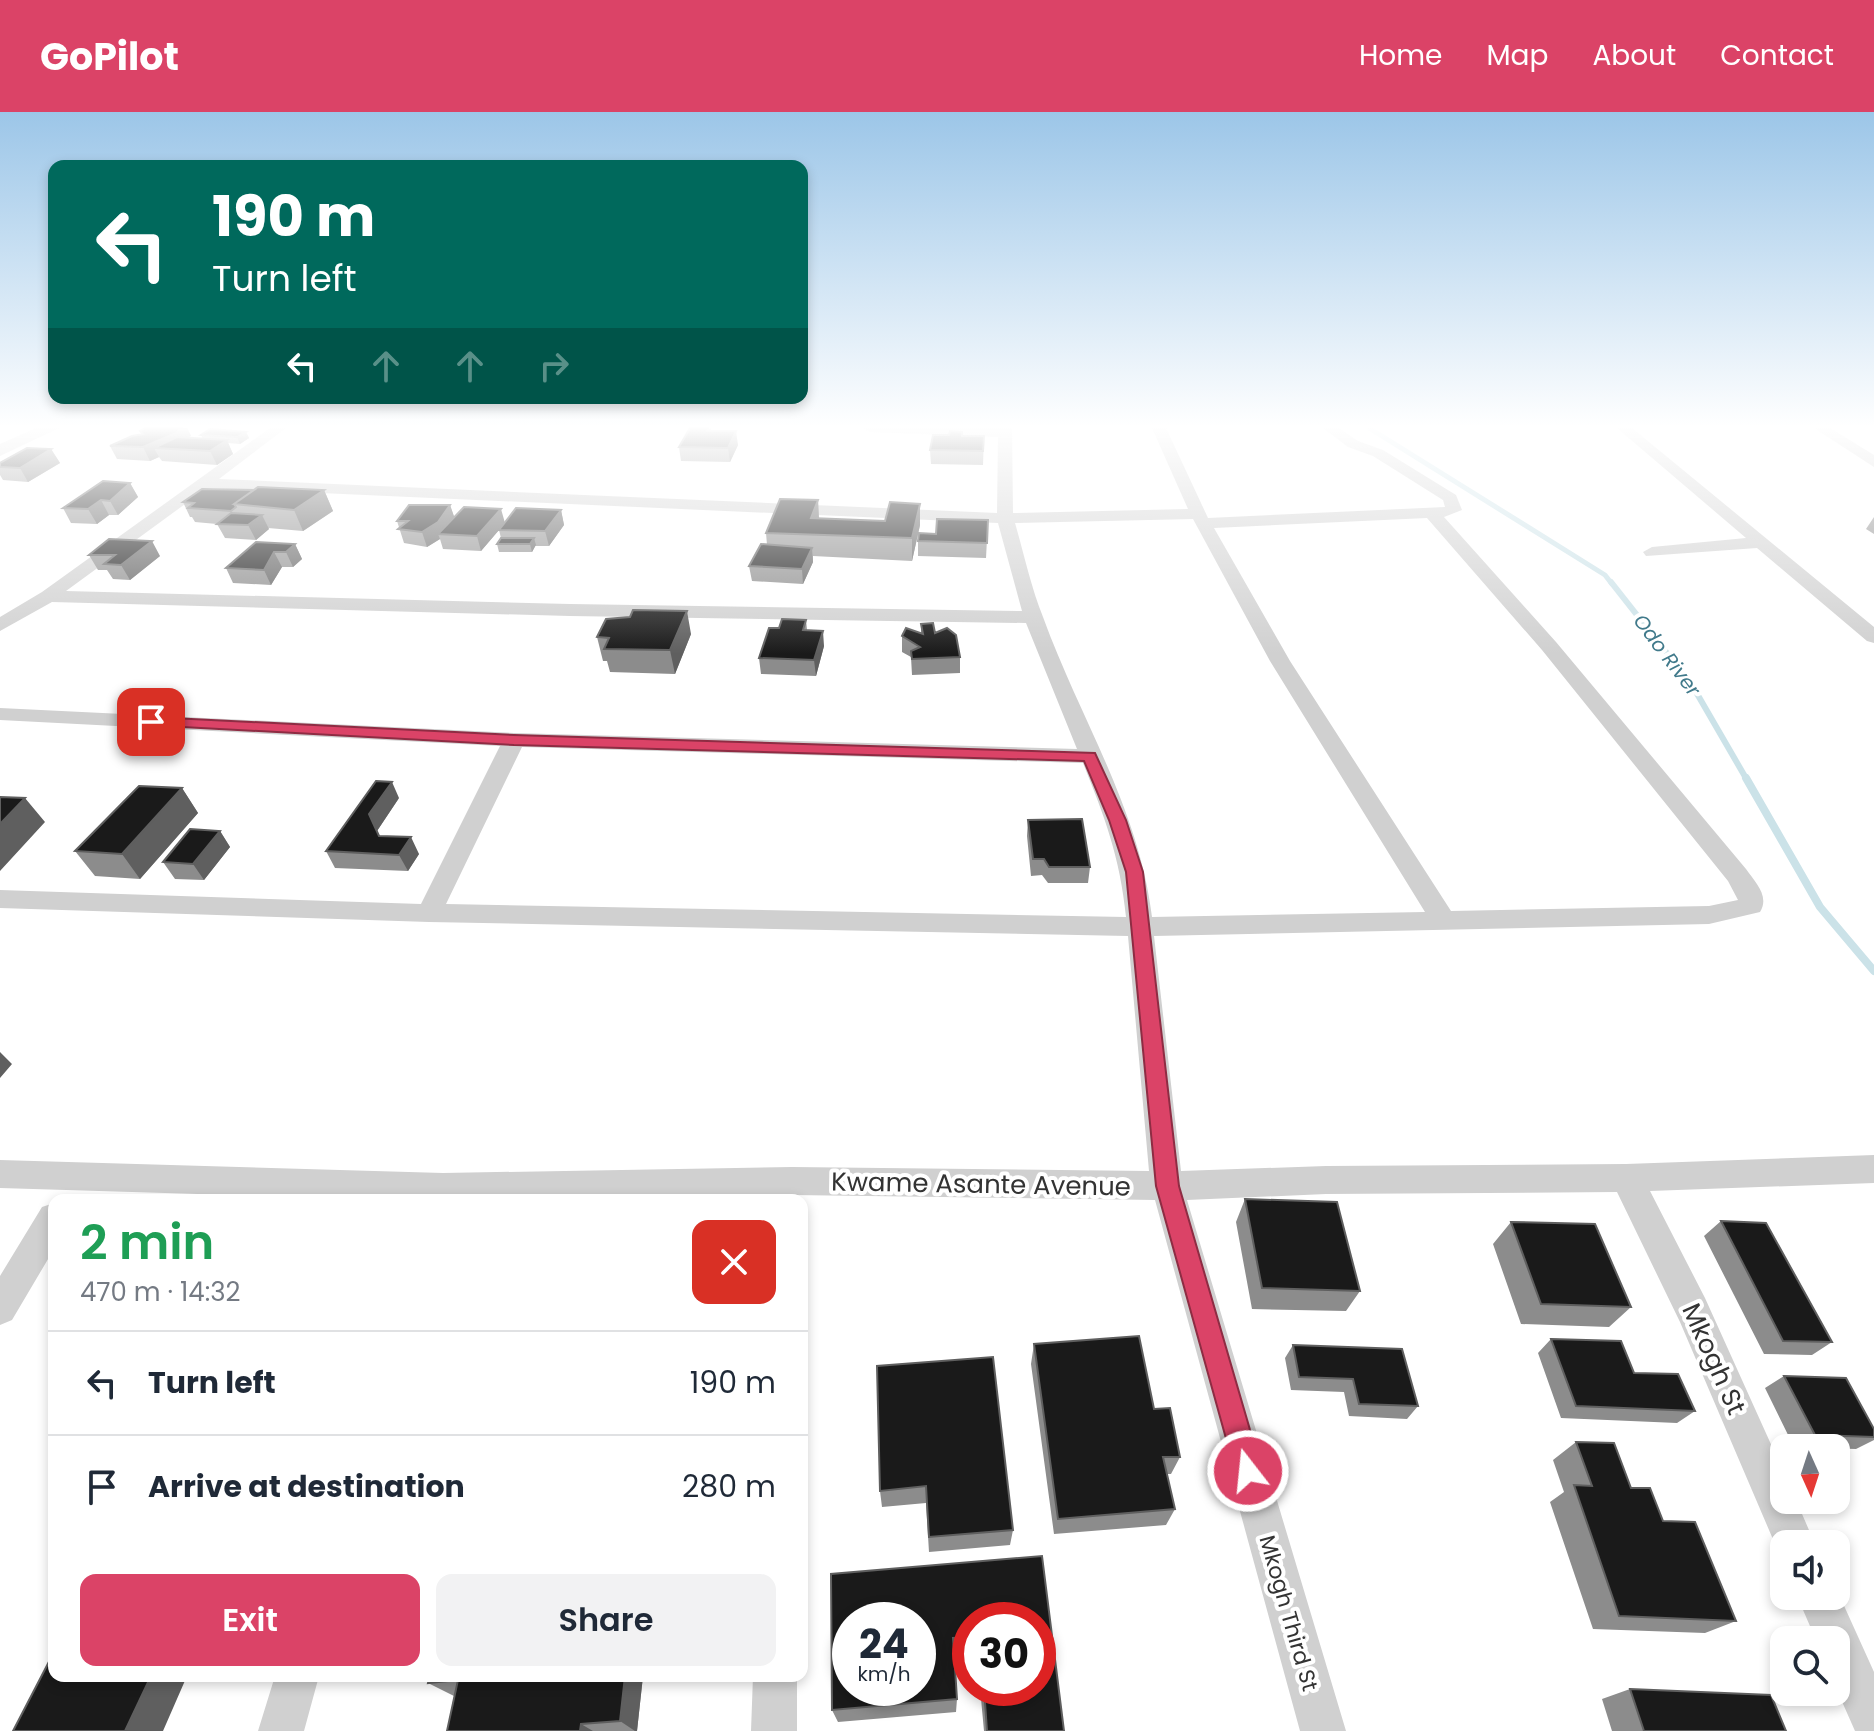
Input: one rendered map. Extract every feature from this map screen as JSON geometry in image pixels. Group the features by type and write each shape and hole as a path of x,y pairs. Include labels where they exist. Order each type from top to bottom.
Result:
{"street":[{"path":"0,625 48,596 177,504"},
{"path":"675,504 1005,518 1201,519 1449,512 1454,510 1453,504"},
{"name":"Mkogh Third St","path":"1005,504 1005,518 1033,617 1118,820 1134,872 1167,1186 1323,1731"},
{"path":"1194,504 1280,661 1443,919"},
{"path":"1716,504 1874,637"},
{"path":"0,899 429,913 1140,927 1709,915 1751,906 1751,896 1630,743 1502,589 1431,513"},
{"path":"1652,552 1763,542"},
{"path":"48,596 586,611 1033,617"},
{"path":"0,714 514,740 1089,756"},
{"path":"429,913 514,740"},
{"name":"Kwame Asante Avenue","path":"0,1174 72,1189 441,1193 1167,1186 1326,1180 1626,1178 1874,1169"},
{"name":"Mkogh St","path":"1626,1178 1693,1310 1789,1530"},
{"path":"0,1308 48,1228"},
{"path":"1824,1610 1874,1723"},
{"path":"281,1731 295,1682"},
{"path":"774,1731 775,1682"}],"building":[{"path":"70,504 96,504 88,509 63,508"},
{"path":"193,504 235,504 236,507 231,511 188,508"},
{"path":"235,504 304,504 294,510"},
{"path":"778,504 817,504 811,518 885,521 890,504 920,504 912,538 766,533"},
{"path":"409,505 450,505 438,522 422,532 398,529 408,521 397,521"},
{"path":"464,507 501,509 477,536 438,534"},
{"path":"516,508 561,510 545,531 499,530"},
{"path":"231,513 262,515 248,525 217,524"},
{"path":"937,519 988,520 987,543 918,541 919,533 936,534"},
{"path":"501,538 534,538 530,544 497,544"},
{"path":"109,539 152,541 121,565 104,564 115,555 89,555"},
{"path":"256,542 295,544 286,552 274,552 264,570 226,568"},
{"path":"761,544 812,548 802,569 749,566"},
{"path":"633,610 687,611 670,650 604,649 609,638 597,637 606,619 630,617"},
{"path":"782,619 806,620 803,630 823,631 814,660 759,658 769,628 779,628"},
{"path":"933,623 935,633 947,628 956,635 960,657 912,659 911,651 920,647 902,636 906,628 923,634 921,624"},
{"path":"376,781 392,782 369,814 379,836 411,837 399,855 326,851"},
{"path":"139,786 182,788 122,854 75,851"},
{"path":"0,797 25,798 0,824"},
{"path":"1082,819 1090,867 1049,867 1044,859 1033,859 1028,820"},
{"path":"190,829 220,831 193,864 163,862"},
{"path":"1245,1199 1337,1202 1360,1291 1262,1288"},
{"path":"1721,1221 1766,1223 1832,1342 1783,1341"},
{"path":"1511,1222 1595,1224 1631,1307 1541,1304"},
{"path":"1139,1336 1154,1409 1170,1408 1180,1457 1163,1457 1175,1509 1058,1519 1034,1344"},
{"path":"1551,1339 1621,1341 1634,1373 1678,1374 1695,1411 1576,1406"},
{"path":"1293,1345 1402,1349 1418,1406 1359,1404 1353,1379 1299,1377"},
{"path":"993,1357 1013,1530 929,1537 926,1486 880,1491 877,1366"},
{"path":"1784,1376 1846,1378 1874,1429 1874,1437 1814,1434"},
{"path":"1576,1442 1614,1443 1631,1488 1650,1488 1663,1521 1695,1522 1736,1621 1619,1616 1574,1485 1592,1486"},
{"path":"1042,1556 1048,1602 952,1602 952,1699 936,1701 936,1602 832,1602 832,1706 877,1706 832,1710 831,1574"},
{"path":"48,1664 48,1682 148,1682 125,1731 13,1731"},
{"path":"1056,1667 1064,1731 987,1731 985,1706 1056,1706"},
{"path":"458,1682 624,1682 620,1721 581,1724 580,1731 447,1731"},
{"path":"1630,1689 1770,1695 1770,1706 1776,1706 1786,1731 1644,1731"}],"waterway":[{"name":"Odo River","path":"1490,504 1605,575 1612,584"},
{"name":"Odo River","path":"1611,582 1692,685 1747,780"},
{"name":"Odo River","path":"1746,778 1820,907 1874,971"}],"route":[{"path":"151,722 514,740 1089,756 1118,820 1134,872 1167,1186 1248,1471"}]}
